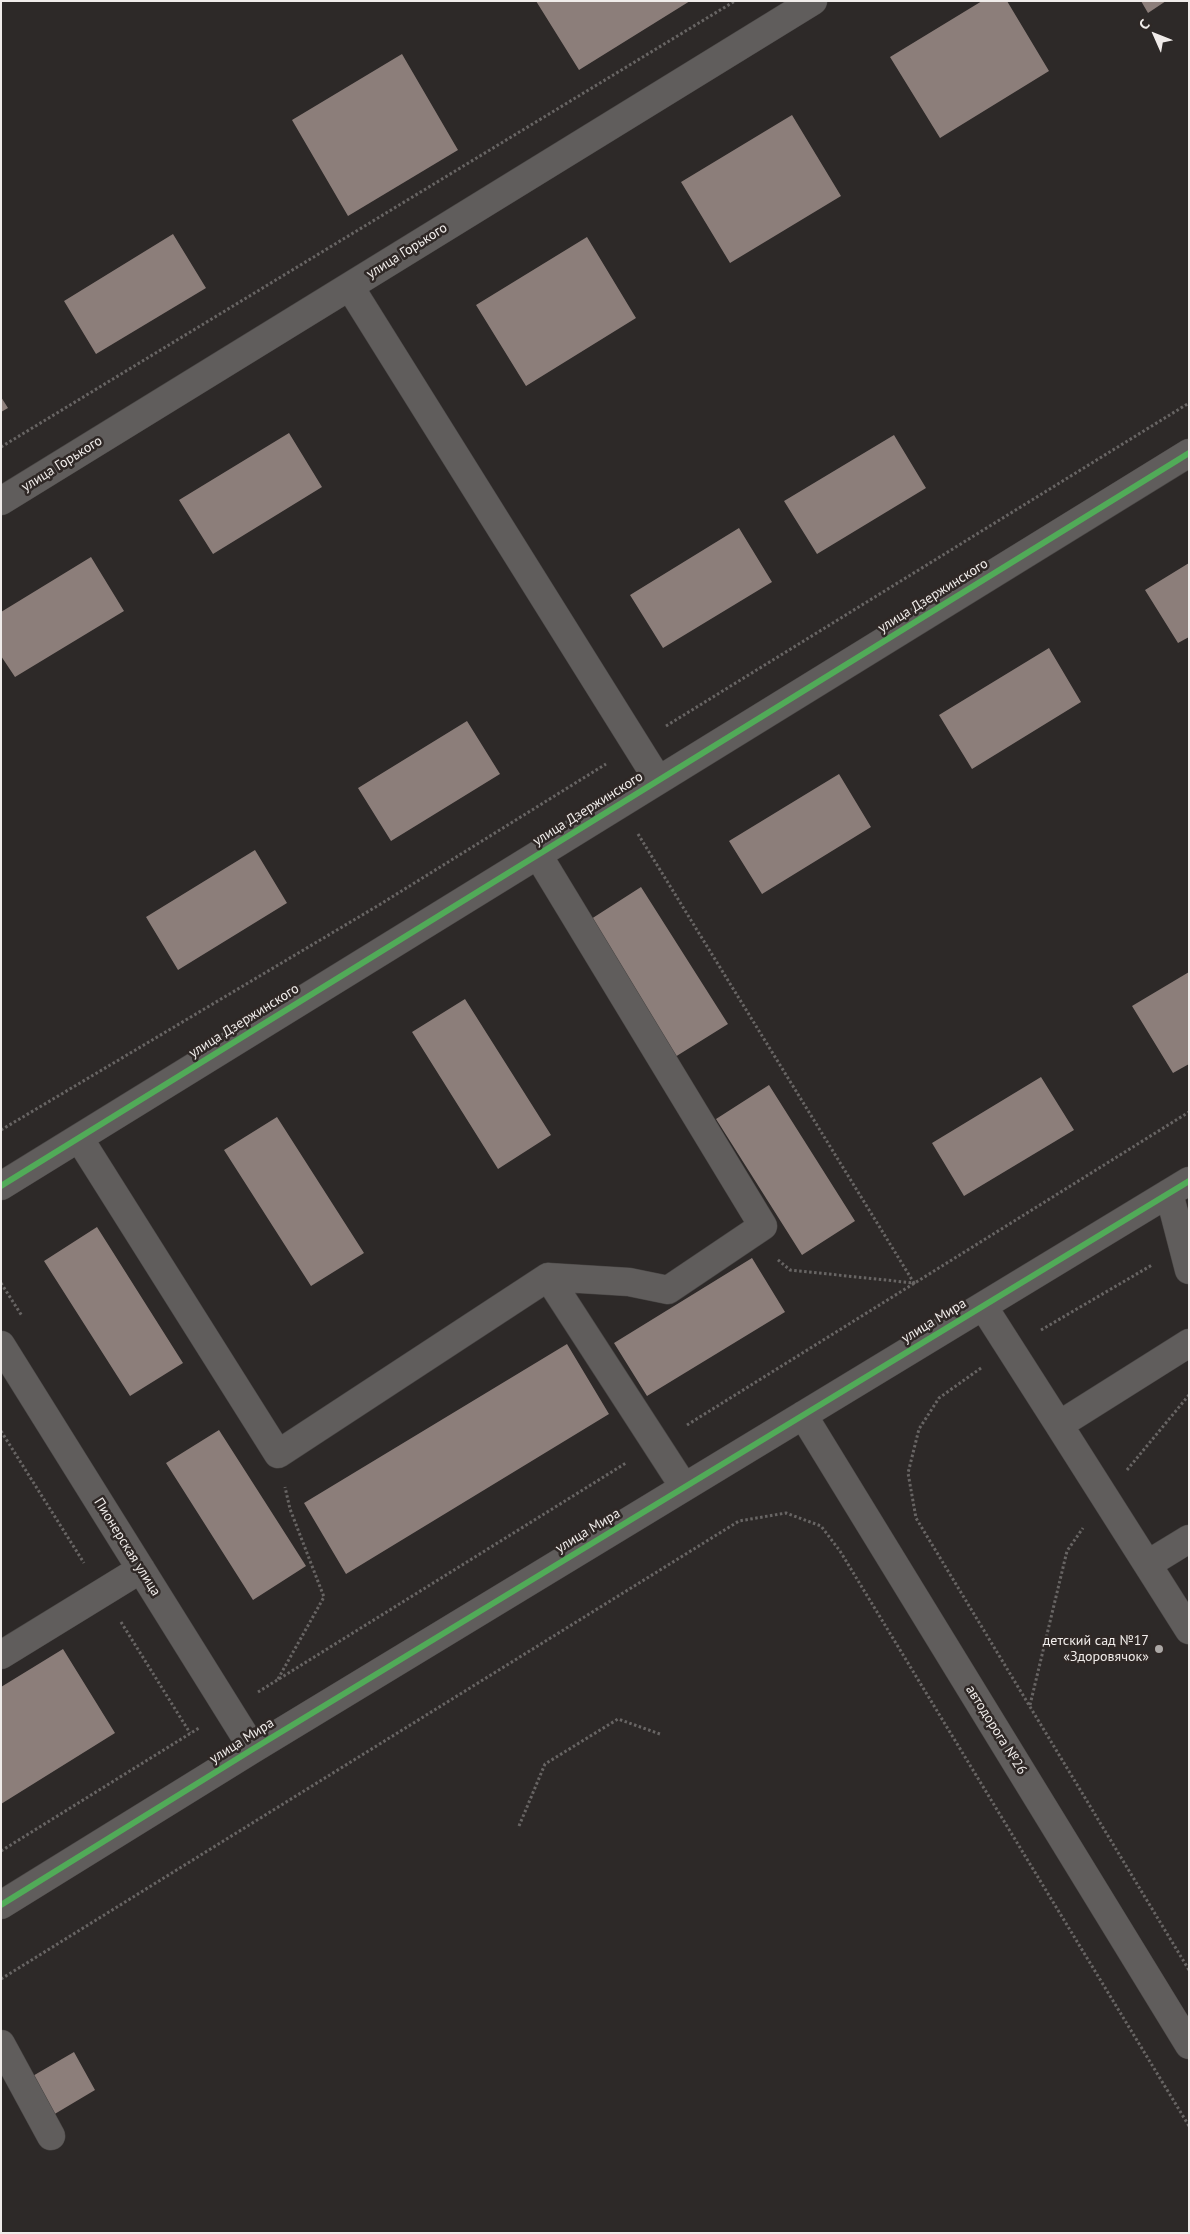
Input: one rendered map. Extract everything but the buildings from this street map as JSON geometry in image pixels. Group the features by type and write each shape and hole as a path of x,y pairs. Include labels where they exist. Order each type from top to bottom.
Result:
{"street":[{"name":"улица Горького","path":"1,501 813,1"},
{"path":"350,286 658,780"},
{"name":"улица Дзержинского","path":"1,1186 1189,453"},
{"path":"79,1138 278,1454 548,1277 629,1282 668,1290 763,1226 538,855"},
{"path":"1179,1187 1189,1270"},
{"name":"улица Мира","path":"1,1905 253,1749 1179,1187"},
{"path":"548,1277 684,1487"},
{"path":"983,1306 1189,1630"},
{"path":"1059,1425 1189,1343"},
{"name":"Пионерская улица","path":"1,1346 253,1749"},
{"name":"автодорога №26","path":"803,1415 1189,2045"},
{"path":"1148,1564 1189,1539"},
{"path":"1,1655 141,1570"},
{"path":"1,2044 51,2136"}],"path":[{"path":"1,447 735,1"},
{"path":"1,1130 379,905 1189,403"},
{"path":"619,804 914,1283"},
{"path":"1,1851 1189,1112"},
{"path":"750,1235 790,1270 914,1283"},
{"path":"278,1454 290,1509 324,1597 278,1680"},
{"path":"1,1979 739,1521 786,1513 821,1526 840,1551 1189,2126"},
{"path":"916,1518 1189,1970"},
{"path":"519,1826 546,1764 618,1719 660,1734"}],"cycle path":[{"path":"1,1186 1189,453"},
{"path":"1,1905 253,1749 1189,1181"}],"place":[{"name":"детский сад №17 «Здоровячок»","path":"1159,1649"}]}
